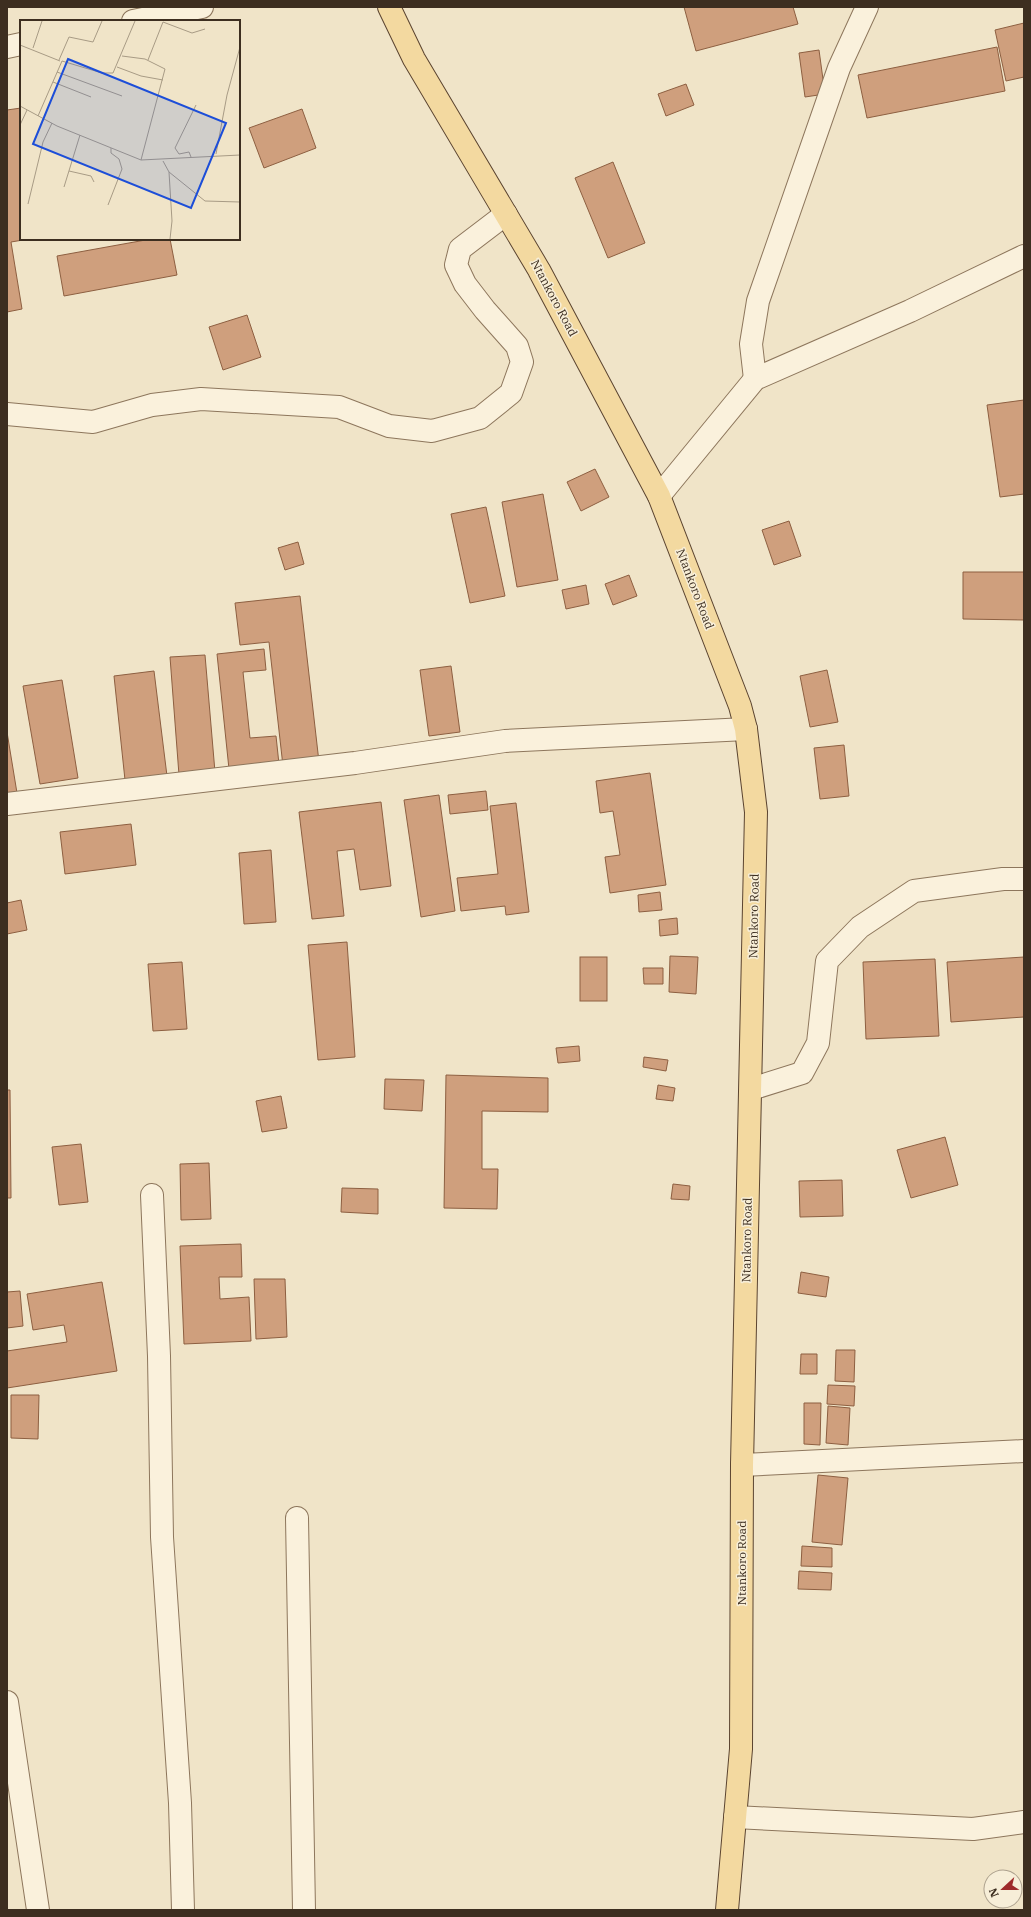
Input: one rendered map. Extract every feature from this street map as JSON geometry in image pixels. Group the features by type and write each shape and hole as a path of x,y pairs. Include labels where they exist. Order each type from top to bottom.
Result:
{"main road":[{"name":"Ntankoro Road","path":"389,7 414,59 539,270 658,496 740,706 746,729 756,812 742,1465 741,1749 727,1910"}],"street":[{"path":"138,20 202,7"},
{"path":"755,379 751,344 758,301 839,68 867,7"},
{"path":"7,46 20,44"},
{"path":"7,414 93,422 152,405 201,399 339,407 389,426 432,431 480,418 511,393 522,362 517,346 485,310 469,289 456,265 460,249 506,214"},
{"path":"658,496 755,379 910,312 1024,256"},
{"path":"7,804 355,763 505,741 746,729"},
{"path":"751,1089 802,1073 818,1043 827,961 860,927 914,891 1003,879 1024,879"},
{"path":"152,1195 160,1356 162,1537 180,1802 183,1910"},
{"path":"742,1465 1024,1451"},
{"path":"297,1518 304,1910"},
{"path":"7,1702 38,1910"},
{"path":"735,1817 973,1830 1024,1822"}],"building":[{"path":"684,7 793,7 798,24 696,51"},
{"path":"1024,23 1024,77 1006,81 995,30"},
{"path":"997,47 1005,91 867,118 858,75"},
{"path":"819,50 825,94 805,97 799,53"},
{"path":"686,84 694,105 666,116 658,94"},
{"path":"20,108 20,240 23,240 11,242 22,309 7,312 7,110"},
{"path":"302,109 316,148 264,168 249,128"},
{"path":"613,162 645,243 608,258 575,178"},
{"path":"145,240 170,240 177,275 64,296 57,256"},
{"path":"247,315 261,357 223,370 209,327"},
{"path":"1024,400 1024,494 1000,497 987,405"},
{"path":"595,469 609,497 581,511 567,482"},
{"path":"543,494 558,580 517,587 502,502"},
{"path":"486,507 505,596 470,603 451,514"},
{"path":"789,521 801,556 774,565 762,530"},
{"path":"298,542 304,564 285,570 278,548"},
{"path":"963,572 1024,572 1024,620 963,619"},
{"path":"629,575 637,596 613,605 605,584"},
{"path":"586,585 589,604 566,609 562,590"},
{"path":"300,596 319,762 283,766 269,642 240,645 235,603"},
{"path":"264,649 266,670 243,672 250,738 276,736 279,764 229,769 217,654"},
{"path":"205,655 215,772 179,775 170,657"},
{"path":"451,666 460,732 429,736 420,670"},
{"path":"827,670 838,722 810,727 800,676"},
{"path":"154,671 167,776 125,780 114,676"},
{"path":"62,680 78,778 40,784 23,686"},
{"path":"7,732 17,793 7,795"},
{"path":"844,745 849,796 820,799 814,748"},
{"path":"650,773 666,885 610,893 605,857 620,855 613,811 600,813 596,781"},
{"path":"486,791 488,810 450,814 448,795"},
{"path":"439,795 455,911 421,917 404,800"},
{"path":"381,802 391,886 360,890 354,849 337,851 344,916 312,919 299,812"},
{"path":"516,803 529,912 506,915 505,906 461,911 457,878 498,874 490,806"},
{"path":"131,824 136,865 65,874 60,832"},
{"path":"271,850 276,922 244,924 239,853"},
{"path":"660,892 662,910 639,912 638,895"},
{"path":"21,900 27,930 7,934 7,903"},
{"path":"677,918 678,934 660,936 659,920"},
{"path":"347,942 355,1057 318,1060 308,945"},
{"path":"670,956 698,957 696,994 669,992"},
{"path":"580,957 607,957 607,1001 580,1001"},
{"path":"1024,957 1024,1017 951,1022 947,962"},
{"path":"935,959 939,1036 866,1039 863,962"},
{"path":"182,962 187,1029 153,1031 148,964"},
{"path":"643,968 663,968 663,984 644,984"},
{"path":"579,1046 580,1061 558,1063 556,1048"},
{"path":"644,1057 668,1060 666,1071 643,1067"},
{"path":"446,1075 548,1078 548,1112 482,1111 482,1169 498,1169 497,1209 444,1208"},
{"path":"385,1079 424,1080 422,1111 384,1109"},
{"path":"658,1085 675,1088 673,1101 656,1099"},
{"path":"7,1090 10,1090 11,1198 7,1198"},
{"path":"281,1096 287,1128 262,1132 256,1101"},
{"path":"945,1137 958,1185 911,1198 897,1150"},
{"path":"81,1144 88,1202 59,1205 52,1147"},
{"path":"209,1163 211,1219 181,1220 180,1164"},
{"path":"842,1180 843,1216 800,1217 799,1181"},
{"path":"673,1184 690,1186 689,1200 671,1199"},
{"path":"342,1188 378,1189 378,1214 341,1212"},
{"path":"241,1244 242,1277 219,1277 220,1299 249,1297 251,1341 184,1344 180,1246"},
{"path":"801,1272 829,1277 826,1297 798,1293"},
{"path":"254,1279 285,1279 287,1337 256,1339"},
{"path":"102,1282 117,1371 7,1388 7,1351 67,1342 64,1325 33,1330 27,1294"},
{"path":"20,1291 23,1326 7,1328 7,1292"},
{"path":"836,1350 855,1350 854,1382 835,1381"},
{"path":"801,1354 817,1354 817,1374 800,1374"},
{"path":"828,1385 855,1386 854,1406 827,1404"},
{"path":"11,1395 39,1395 38,1439 11,1438"},
{"path":"804,1403 821,1403 820,1445 804,1444"},
{"path":"828,1406 850,1408 848,1445 826,1443"},
{"path":"818,1475 848,1478 842,1545 812,1542"},
{"path":"802,1546 832,1548 832,1567 801,1566"},
{"path":"799,1571 832,1573 831,1590 798,1589"}]}
